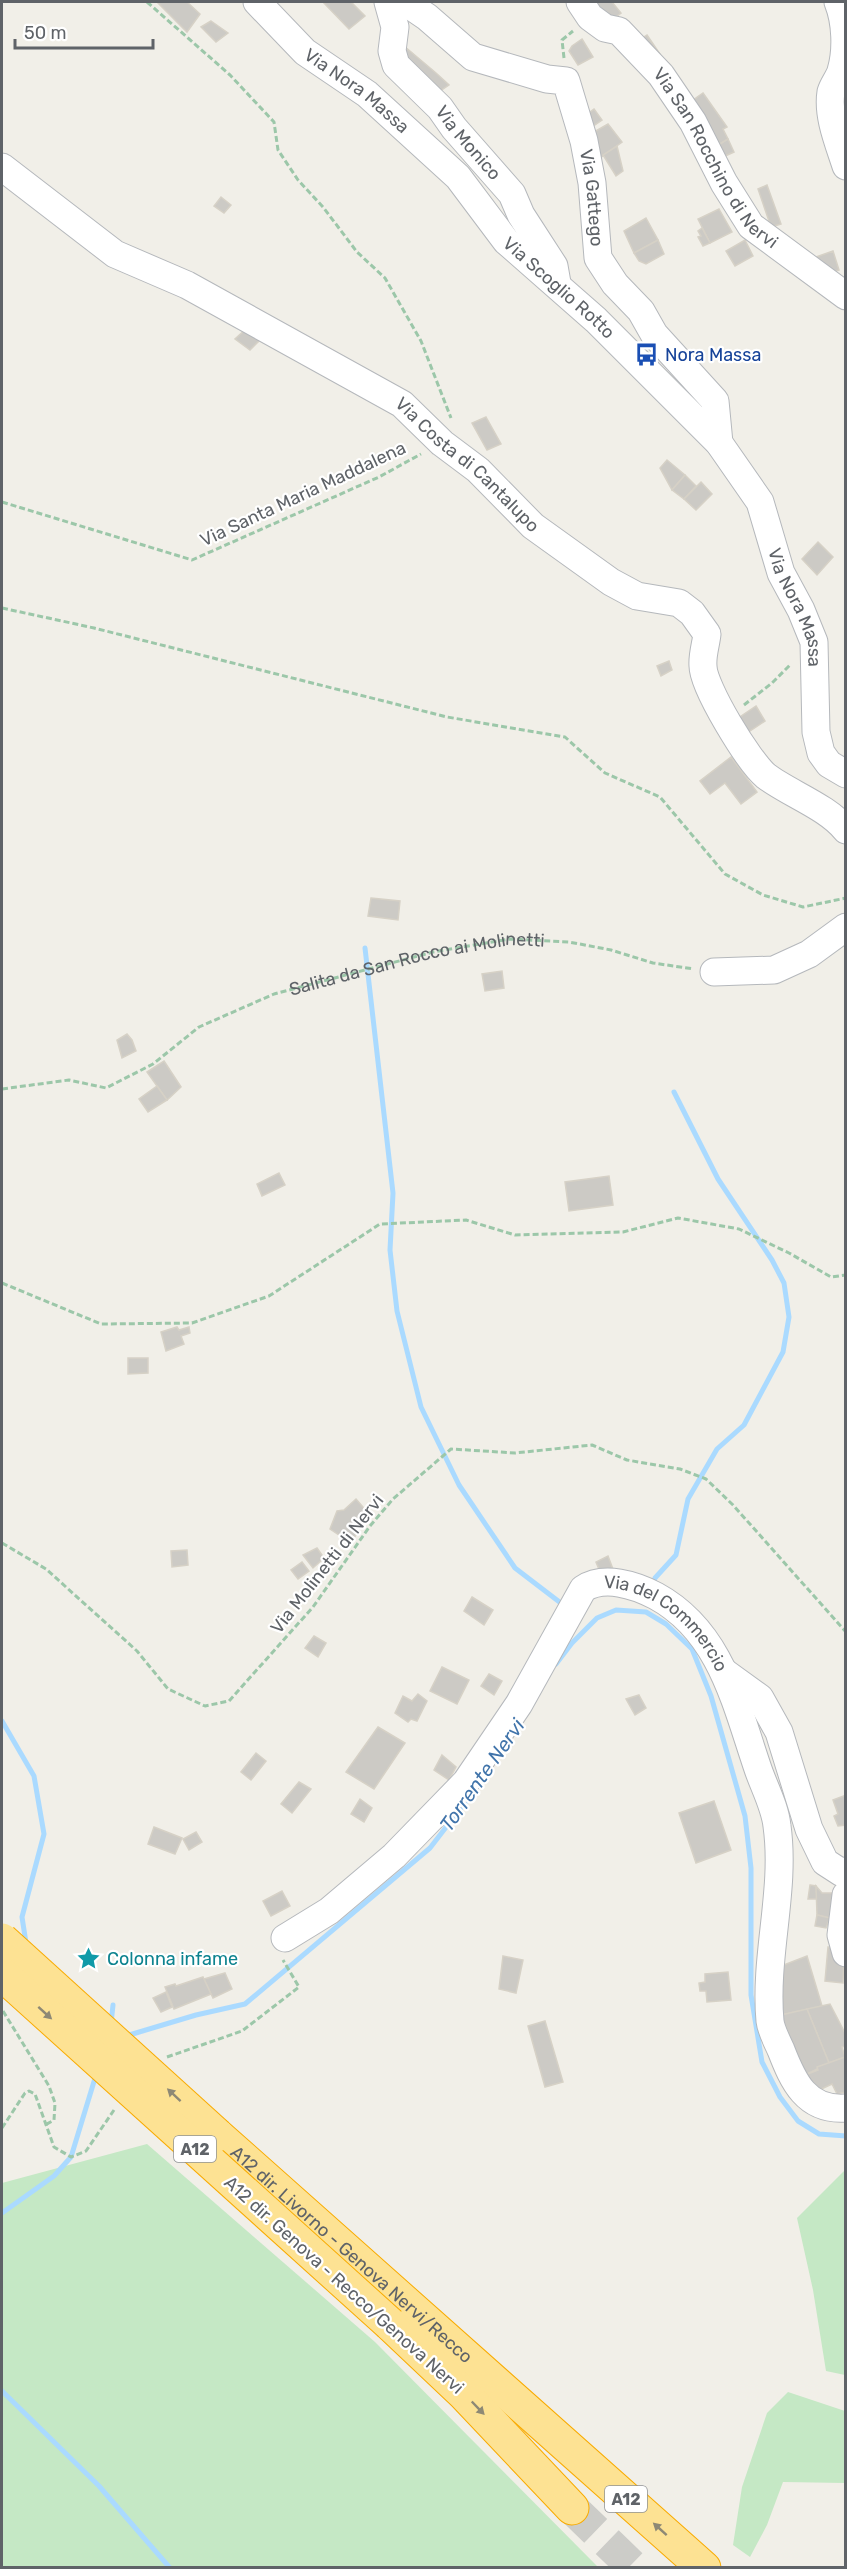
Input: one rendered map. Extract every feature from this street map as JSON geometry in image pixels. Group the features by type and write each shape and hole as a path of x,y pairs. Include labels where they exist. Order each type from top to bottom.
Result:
{"highway":[{"name":"A12 dir. Livorno - Genova Nervi/Recco","path":"2,1940 398,2314 704,2568"},
{"name":"A12 dir. Genova - Recco/Genova Nervi","path":"2,1974 398,2314 463,2393 572,2508"}],"street":[{"name":"Via Nora Massa","path":"257,2 305,52 366,94 458,177"},
{"name":"Via Monico","path":"388,2 395,27 392,51 396,65 440,108 454,128 512,194 521,215 554,266 558,287"},
{"path":"405,2 427,17 473,57 547,79 566,81"},
{"name":"Via San Rocchino di Nervi","path":"585,9 605,28 619,32 661,75 693,122 724,183 751,226 846,296"},
{"path":"842,10 845,53 841,72 831,92 832,118 846,166"},
{"name":"Via Gattego","path":"566,81 584,141 592,183 598,258 615,284 641,311 654,334 715,401 719,443"},
{"name":"Via Costa di Cantalupo","path":"2,167 115,254 187,285 402,404 442,443 478,470 533,526 611,582 637,596 679,603 692,613 707,634 702,667 724,720 740,739 745,752 766,775 794,792 846,830"},
{"name":"Via Scoglio Rotto","path":"458,177 506,242 596,320 719,443"},
{"name":"Via Nora Massa","path":"719,443 760,502 781,573 801,610 814,642 816,732 821,753 829,764 846,774"},
{"path":"714,972 774,970 809,954 846,927"},
{"name":"Via del Commercio","path":"285,1938 329,1911 394,1856 466,1782 519,1704 583,1589 592,1583 605,1582 640,1588 676,1607 705,1638 724,1672 777,1824 779,1862 770,1956 770,2023 795,2085 806,2096 833,2109 846,2108"},
{"path":"724,1672 760,1698 779,1732 809,1829 825,1862 842,1873 846,1871"},
{"path":"846,1895 841,1935 846,1953"}],"path":[{"path":"147,2 230,75 274,122 278,150 298,180 323,207 357,252 385,278 420,341 453,422 442,443"},
{"path":"566,81 562,40 585,9"},
{"name":"Via Santa Maria Maddalena","path":"2,502 192,560 379,477 442,443"},
{"path":"2,608 94,628 447,717 565,738 605,773 660,797 725,874 763,895 803,907 846,898"},
{"path":"724,720 772,683 814,642"},
{"name":"Salita da San Rocco ai Molinetti","path":"2,1089 69,1080 106,1088 153,1064 199,1027 274,994 363,969 455,948 510,939 569,942 611,950 653,963 714,972"},
{"path":"2,1283 101,1324 192,1323 269,1296 380,1224 466,1220 514,1235 623,1232 678,1218 739,1229 789,1253 831,1277 846,1275"},
{"name":"Via Molinetti di Nervi","path":"2,1543 46,1569 137,1651 168,1689 205,1706 229,1701 313,1607 370,1526 393,1499 451,1449 465,1448 515,1453 592,1445 627,1460 680,1469 706,1479 733,1505 846,1632"},
{"path":"2,2007 49,2086 55,2103 54,2120 45,2125"}],"green space":[{"path":"147,2144 375,2342 598,2567 2,2567 2,2183"},
{"path":"845,2170 845,2375 826,2371 813,2290 797,2218"},
{"path":"788,2392 845,2411 845,2483 783,2482 767,2525 750,2557 733,2545 742,2487 767,2413"}],"building":[{"path":"157,2 187,2 200,14 187,32"},
{"path":"323,2 351,2 365,16 349,29"},
{"path":"582,2 612,2 621,13 605,25"},
{"path":"211,21 228,33 216,42 201,27"},
{"path":"647,35 660,54 650,61 635,43"},
{"path":"582,39 593,57 578,65 569,51"},
{"path":"404,46 449,85 440,91 396,55"},
{"path":"703,93 727,127 723,129 728,139 715,147 686,105"},
{"path":"594,109 602,120 589,129 582,118"},
{"path":"608,124 622,142 600,158 592,133"},
{"path":"728,139 734,152 725,156 715,147"},
{"path":"617,146 623,171 616,176 603,155"},
{"path":"767,185 781,224 771,227 758,189"},
{"path":"221,197 231,205 224,213 214,206"},
{"path":"719,209 732,232 710,243 698,219"},
{"path":"646,218 658,240 634,253 624,231"},
{"path":"702,228 710,243 703,246 698,237 701,236 698,231"},
{"path":"658,240 664,254 646,264 639,261 634,253"},
{"path":"745,240 753,256 735,266 726,251"},
{"path":"833,251 839,270 822,276 816,257"},
{"path":"247,328 260,340 250,350 235,339"},
{"path":"486,417 501,444 487,450 472,423"},
{"path":"667,460 685,475 672,490 660,468"},
{"path":"685,475 696,486 684,499 672,490"},
{"path":"701,482 712,494 696,510 684,499"},
{"path":"818,542 833,557 817,575 802,559"},
{"path":"669,661 672,670 661,676 657,666"},
{"path":"756,706 765,721 741,737 731,723"},
{"path":"731,757 757,792 741,804 725,783 710,794 700,781"},
{"path":"371,898 400,901 398,920 368,916"},
{"path":"502,971 504,988 485,991 482,974"},
{"path":"127,1034 136,1051 122,1058 117,1040"},
{"path":"164,1061 181,1087 167,1100 147,1072"},
{"path":"157,1086 167,1100 148,1112 139,1099"},
{"path":"279,1173 285,1185 262,1196 257,1184"},
{"path":"609,1176 613,1205 569,1211 565,1182"},
{"path":"177,1327 179,1330 189,1327 190,1333 181,1336 184,1344 166,1351 161,1332"},
{"path":"128,1358 148,1358 148,1373 128,1374"},
{"path":"356,1499 369,1514 351,1543 330,1529 337,1511 344,1510"},
{"path":"317,1548 324,1558 313,1568 303,1555"},
{"path":"187,1550 188,1565 172,1567 171,1551"},
{"path":"608,1556 613,1569 601,1574 596,1562"},
{"path":"302,1562 309,1571 298,1579 291,1570"},
{"path":"472,1597 493,1610 484,1625 464,1611"},
{"path":"314,1636 326,1643 318,1657 305,1648"},
{"path":"442,1667 469,1680 457,1704 430,1691"},
{"path":"489,1674 502,1681 494,1695 481,1686"},
{"path":"418,1694 427,1701 417,1721 411,1719 408,1722 395,1713 403,1696 412,1701"},
{"path":"639,1695 646,1708 635,1715 626,1699"},
{"path":"378,1727 405,1743 374,1789 346,1772"},
{"path":"256,1753 266,1761 251,1780 241,1772"},
{"path":"442,1755 456,1767 449,1780 434,1770"},
{"path":"299,1782 311,1789 292,1813 281,1804"},
{"path":"846,1795 846,1825 838,1826 834,1816 838,1814 833,1800"},
{"path":"360,1799 372,1808 364,1822 351,1814"},
{"path":"714,1801 731,1850 696,1863 679,1813"},
{"path":"154,1827 182,1838 175,1854 148,1844"},
{"path":"196,1832 202,1842 189,1850 183,1839"},
{"path":"810,1885 816,1886 817,1899 808,1899"},
{"path":"816,1886 822,1893 835,1893 830,1918 817,1915"},
{"path":"282,1891 290,1906 271,1916 263,1901"},
{"path":"817,1915 830,1918 826,1928 815,1926"},
{"path":"828,1947 841,1948 844,1955 843,1983 825,1981"},
{"path":"503,1956 523,1960 516,1993 499,1989"},
{"path":"807,1956 822,2006 781,2015 776,1968"},
{"path":"728,1972 731,2000 707,2002 706,1991 700,1991 699,1983 705,1982 705,1974"},
{"path":"225,1973 232,1989 213,1998 204,1979"},
{"path":"203,1977 211,1994 174,2009 165,1987 175,1984 176,1986"},
{"path":"166,1992 172,2007 161,2012 153,1998"},
{"path":"830,2004 846,2035 846,2046 842,2047 845,2057 829,2063 807,2009"},
{"path":"807,2009 829,2063 805,2075 781,2015"},
{"path":"545,2021 563,2082 545,2087 528,2026"},
{"path":"845,2057 846,2092 837,2094 832,2084 815,2092 805,2075 818,2070 817,2067"}],"waterway":[{"path":"365,948 393,1193 390,1250 397,1311 421,1407 459,1485 515,1568 566,1607"},
{"path":"652,1587 655,1578 676,1555 688,1499 717,1449 744,1425 783,1352 789,1317 784,1283 772,1260 718,1179 674,1092"},
{"name":"Torrente Nervi","path":"556,1664 572,1643 597,1618 616,1610 646,1612 666,1624 692,1649 711,1696 745,1816 751,1868 751,1995 762,2062 780,2097 798,2121 819,2134 846,2136"},
{"name":"Torrente Nervi","path":"2,1721 34,1776 44,1834 22,1917 26,1943"},
{"name":"Torrente Nervi","path":"126,2036 196,2015 245,2004 430,1848 467,1800"},
{"path":"111,2024 113,2005"},
{"path":"2,2213 54,2176 71,2157 96,2075"},
{"path":"2,2391 99,2486 170,2568"}],"tunnel":[{"path":"572,2508 634,2568"}],"place":[{"name":"Nora Massa","path":"647,355"},
{"name":"Colonna infame","path":"89,1959"}]}
